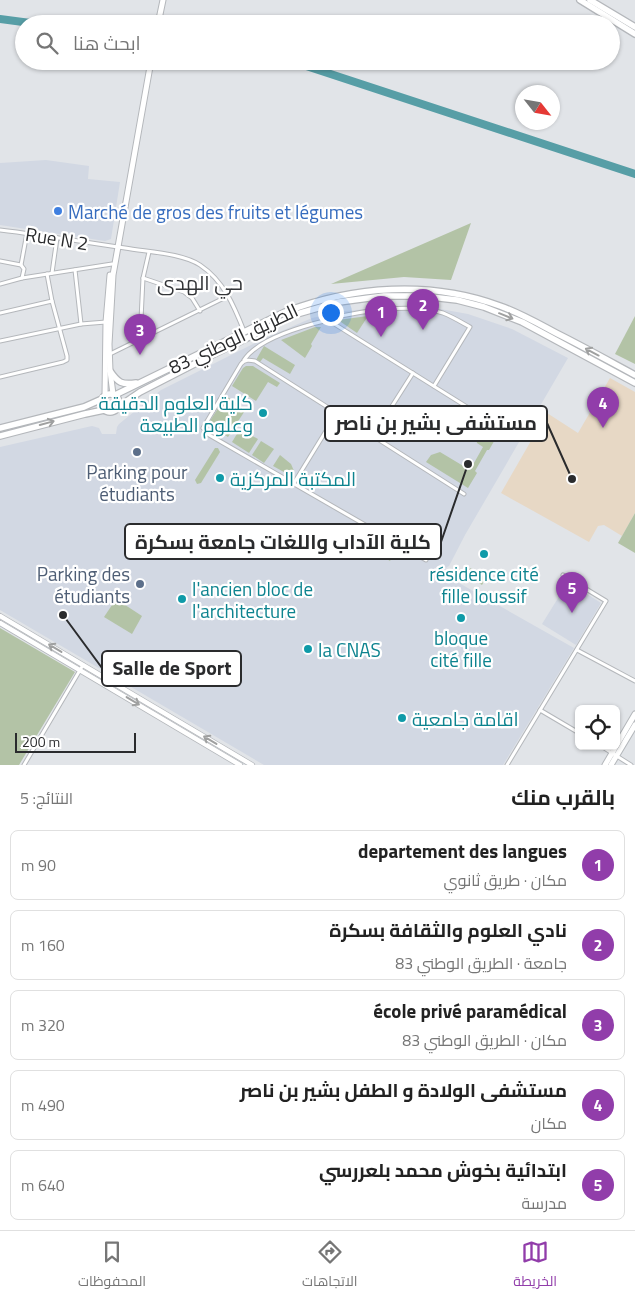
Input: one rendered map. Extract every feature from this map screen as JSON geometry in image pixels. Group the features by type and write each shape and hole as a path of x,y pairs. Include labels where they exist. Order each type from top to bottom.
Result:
{"highway":[{"path":"580,0 604,15"},
{"path":"590,0 615,15"},
{"path":"620,18 635,27"},
{"path":"620,25 635,34"},
{"name":"الطريق الوطني 83","path":"114,394 307,303 332,297 404,289 442,291 477,298 510,310 635,375"},
{"name":"الطريق الوطني 83","path":"118,407 140,392 297,314 339,302 384,296 422,296 457,300 484,307 522,322 635,383"},
{"path":"110,371 116,380 121,383 141,382"},
{"path":"0,428 84,407 109,393 114,394 119,399 118,407 115,411 104,410 85,414 0,436"},
{"path":"103,397 101,404 104,410"}],"main road":[{"path":"160,15 163,0"},
{"path":"103,397 108,290 140,110 149,70"},
{"path":"114,394 109,354 111,298 116,247"},
{"path":"0,616 252,765"},
{"path":"0,623 240,765"},
{"path":"611,765 614,755 635,714"},
{"path":"605,765 635,725"}],"street":[{"name":"Rue N 2","path":"0,230 180,257 200,266 212,276 232,301 244,332"},
{"path":"22,278 24,270 21,265 27,233"},
{"path":"52,273 57,238"},
{"path":"140,340 142,278 149,252"},
{"path":"0,261 21,265"},
{"path":"0,284 22,278 112,264"},
{"path":"76,270 81,324"},
{"path":"0,377 65,362 68,357 52,301 47,274"},
{"path":"142,278 184,292 192,298 200,311"},
{"path":"109,354 228,296"},
{"path":"0,313 52,301"},
{"path":"426,560 204,430 243,361 248,354 260,345 304,326 370,311 421,309 447,315 470,327 434,386"},
{"path":"328,320 507,432"},
{"path":"0,341 81,324 106,322"},
{"path":"243,361 255,362 464,494"},
{"path":"372,436 413,373"},
{"path":"294,484 337,414"},
{"path":"507,765 606,600 563,575"},
{"path":"577,650 635,681"},
{"path":"24,765 83,665"},
{"path":"540,710 575,730"},
{"path":"607,750 631,765"}],"shaded area":[{"name":"Marché de gros des fruits et légumes","path":"46,160 89,166 88,179 120,182 111,239 105,241 0,225 0,163"},
{"path":"389,307 429,307 468,314 512,329 568,358 443,574 574,648 503,765 264,765 0,610 0,447 92,426 99,428 102,434 116,434 119,424 161,390 265,338 312,318 345,311"},
{"path":"610,378 635,392 635,513 622,536 604,525 598,526 589,542 501,493 547,413 578,433"},
{"path":"568,582 601,603 576,645 542,624"}],"green space":[{"path":"471,223 451,280 404,277 331,284"},
{"path":"368,316 357,333 338,320"},
{"path":"635,316 635,364 615,354"},
{"path":"315,327 321,327 305,358 281,340"},
{"path":"264,346 295,365 290,374 263,358 260,362 256,360"},
{"path":"246,366 253,366 280,383 277,387 268,382 256,401 232,386"},
{"path":"226,396 246,409 228,437 208,424"},
{"path":"481,423 496,432 497,436 475,471 477,473 468,488 426,462 431,455 440,452 470,470 483,447 477,443 475,434"},
{"path":"240,429 258,439 249,453 232,442"},
{"path":"261,441 274,449 264,463 252,455"},
{"path":"215,448 218,448 220,452 201,483 197,484 195,480"},
{"path":"280,455 291,464 294,471 291,476 273,466"},
{"path":"635,513 635,553 618,543"},
{"path":"374,535 397,549 390,561 366,547"},
{"path":"470,568 486,578 482,585 466,575"},
{"path":"116,599 142,616 132,634 104,617"},
{"path":"0,628 75,672 19,765 0,765"}],"waterway":[{"path":"0,19 15,21"},
{"path":"318,70 635,174"}],"place":[{"name":"Marché de gros des fruits et légumes","path":"58,211"},
{"name":"نادي العلوم والثقافة بسكرة","path":"423,330"},
{"name":"departement des langues","path":"381,337"},
{"name":"école privé paramédical","path":"140,355"},
{"name":"كلية العلوم الدقيقة وعلوم الطبيعة","path":"263,413"},
{"name":"مستشفى الولادة و الطفل بشير بن ناصر","path":"603,428"},
{"name":"Parking pour étudiants","path":"137,452"},
{"name":"كلية الآداب واللغات جامعة بسكرة","path":"468,464"},
{"name":"المكتبة المركزية","path":"220,478"},
{"name":"مستشفى بشير بن ناصر","path":"572,479"},
{"name":"résidence cité fille loussif","path":"484,554"},
{"name":"Parking des étudiants","path":"140,584"},
{"name":"l'ancien bloc de l'architecture","path":"182,599"},
{"name":"ابتدائية بخوش محمد بلعررسي","path":"572,613"},
{"name":"Salle de Sport","path":"63,615"},
{"name":"bloque cité fille","path":"461,618"},
{"name":"la CNAS","path":"308,649"},
{"name":"اقامة جامعية","path":"402,718"}],"district":[{"name":"حي الهدى","path":"200,282"}]}
